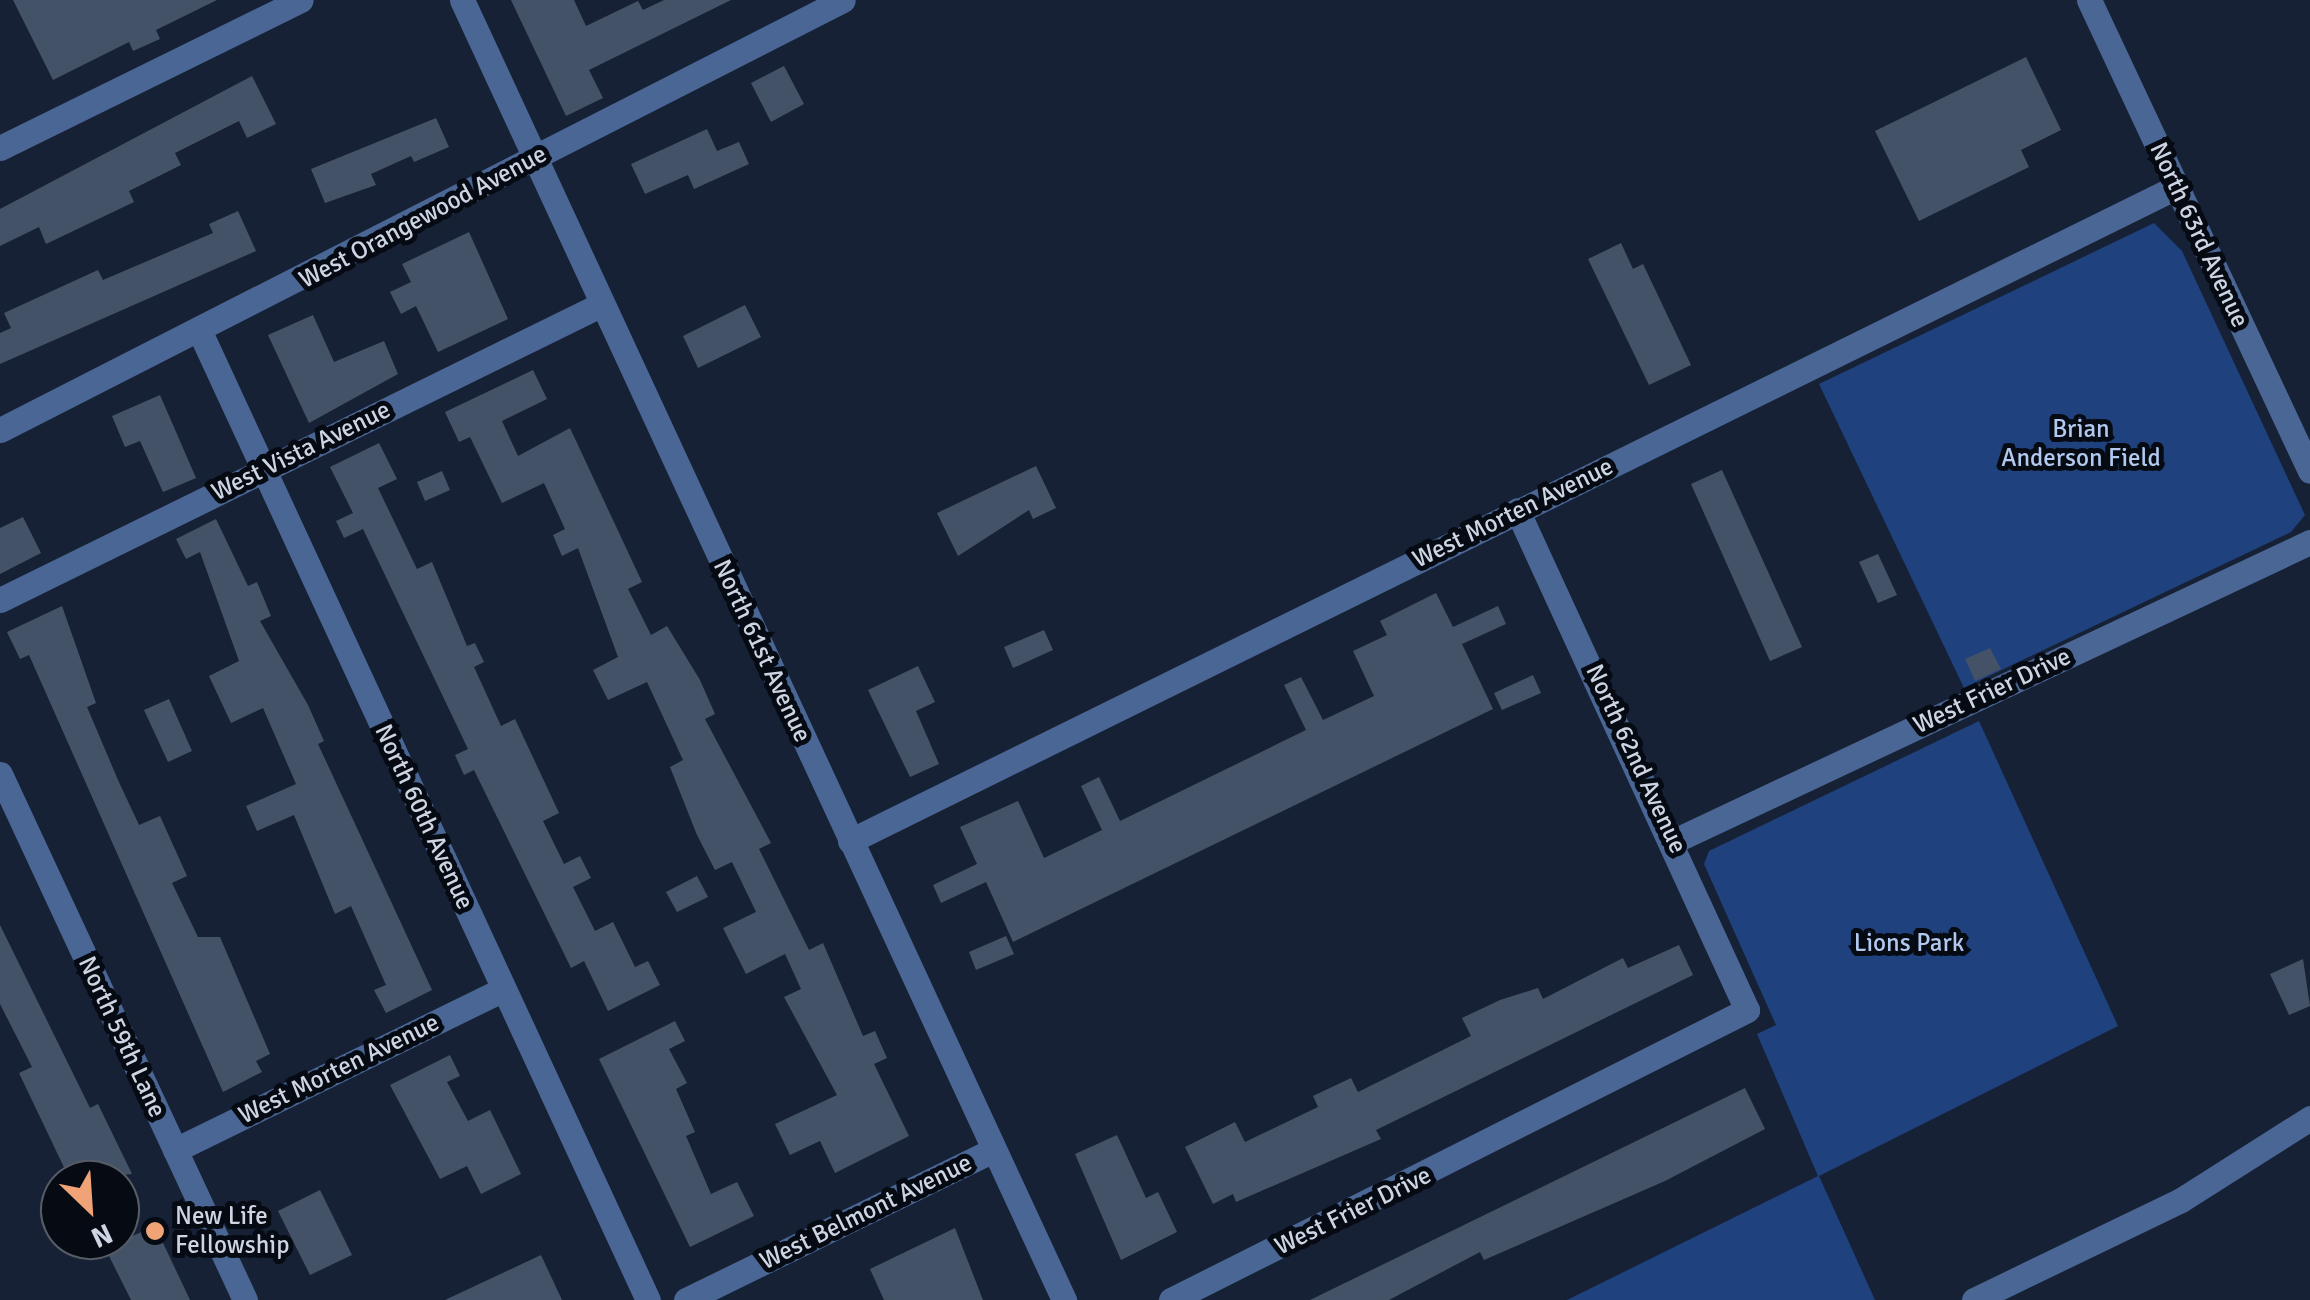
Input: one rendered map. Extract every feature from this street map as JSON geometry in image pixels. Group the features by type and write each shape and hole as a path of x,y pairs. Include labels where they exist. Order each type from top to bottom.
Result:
{"street":[{"path":"0,148 300,0"},
{"name":"North 61st Avenue","path":"462,0 1064,1300"},
{"name":"West Orangewood Avenue","path":"0,430 201,334 533,157 844,0"},
{"name":"North 63rd Avenue","path":"2089,0 2310,471"},
{"name":"West Morten Avenue","path":"850,841 2176,186"},
{"name":"West Vista Avenue","path":"0,600 602,304"},
{"name":"North 60th Avenue","path":"201,334 648,1300"},
{"name":"North 62nd Avenue","path":"1517,510 1674,841 1747,1010"},
{"name":"West Frier Drive","path":"1674,841 2310,542"},
{"name":"North 59th Lane","path":"0,774 244,1300"},
{"name":"West Morten Avenue","path":"175,1150 503,989"},
{"name":"West Frier Drive","path":"1171,1300 1747,1010"},
{"path":"1974,1300 2182,1200 2310,1118"},
{"name":"West Belmont Avenue","path":"686,1300 993,1150"}],"green space":[{"name":"Brian Anderson Field","path":"2154,223 2182,251 2305,515 2291,532 1964,688 1819,384"},
{"name":"Lions Park","path":"1979,721 2118,1026 1819,1176 1875,1300 1567,1300 1818,1176 1757,1034 1776,1025 1704,864 1709,851"}],"building":[{"path":"13,0 217,0 156,30 160,39 133,51 129,42 53,80"},
{"path":"511,0 574,0 586,26 638,1 643,10 664,0 731,0 589,70 603,98 566,116"},
{"path":"2026,57 2061,130 2021,150 2029,167 1919,221 1875,131"},
{"path":"784,66 804,104 771,122 751,83"},
{"path":"252,76 276,124 247,138 239,121 175,153 181,165 129,191 134,202 46,244 39,227 0,246 0,209"},
{"path":"436,118 449,147 414,162 411,156 371,174 376,185 325,203 311,169"},
{"path":"707,129 717,151 739,142 749,164 694,189 688,175 645,194 631,164"},
{"path":"238,211 256,251 0,364 0,333 11,328 4,313 98,270 103,280 213,233 209,224"},
{"path":"469,232 508,319 438,352 416,306 401,314 390,292 411,282 402,264"},
{"path":"1621,243 1633,269 1643,264 1691,365 1649,385 1588,259"},
{"path":"745,305 761,337 698,368 683,336"},
{"path":"313,315 334,362 384,341 398,374 309,423 268,335"},
{"path":"533,370 547,399 502,421 518,456 570,428 642,582 628,589 651,635 667,626 700,680 715,714 705,719 771,843 759,849 809,950 823,943 863,1036 875,1031 887,1058 874,1064 909,1136 835,1173 820,1141 790,1155 775,1124 837,1095 784,997 801,989 785,954 746,974 723,928 756,912 732,862 715,870 697,835 670,767 683,760 647,682 608,700 593,670 618,657 578,548 562,556 553,535 565,529 544,483 502,503 470,437 459,442 445,412"},
{"path":"160,395 196,478 163,492 140,441 125,447 112,416"},
{"path":"379,443 397,479 378,488 417,569 432,562 467,646 475,643 484,662 474,667 501,726 515,719 559,813 543,821 564,864 580,856 591,878 573,887 595,931 613,922 635,967 648,961 660,985 608,1011 584,961 571,968 474,770 464,775 455,755 468,749 363,529 344,538 336,521 353,513 330,467"},
{"path":"1036,466 1056,508 1033,519 1029,510 958,556 937,513"},
{"path":"1722,470 1802,647 1770,661 1691,484"},
{"path":"442,471 450,490 425,501 417,482"},
{"path":"23,517 41,553 0,574 0,528"},
{"path":"216,519 248,586 257,582 271,616 260,621 308,705 324,741 318,744 432,990 386,1013 374,990 386,985 351,906 335,914 294,815 257,831 246,806 296,784 263,708 231,723 209,676 239,661 200,552 186,559 176,539"},
{"path":"1878,554 1897,595 1878,603 1859,562"},
{"path":"1436,593 1453,627 1498,606 1506,624 1462,644 1493,709 1013,942 986,882 941,903 933,885 977,864 960,827 1018,801 1044,858 1102,830 1081,786 1099,777 1120,821 1306,730 1284,685 1301,677 1323,720 1374,696 1353,651 1387,635 1380,621"},
{"path":"62,606 96,703 87,707 118,780 139,825 160,816 187,876 172,883 198,937 220,937 270,1054 256,1061 262,1072 223,1092 29,655 20,659 7,632"},
{"path":"1044,630 1053,650 1013,668 1004,647"},
{"path":"1990,648 2001,669 1975,681 1965,659"},
{"path":"918,666 935,702 916,711 939,764 910,777 868,690"},
{"path":"1533,675 1541,693 1502,710 1494,693"},
{"path":"169,699 192,751 168,762 144,710"},
{"path":"697,876 708,897 677,912 666,892"},
{"path":"0,925 90,1108 98,1104 125,1160 60,1160 19,1073 32,1067 0,1004"},
{"path":"1006,936 1014,954 976,970 969,952"},
{"path":"1679,945 1693,975 1376,1130 1381,1139 1236,1202 1233,1194 1213,1204 1185,1147 1235,1122 1245,1142 1318,1107 1313,1096 1351,1078 1358,1092 1471,1036 1462,1018 1500,1000 1538,988 1543,999 1623,958 1628,968"},
{"path":"2303,959 2310,1006 2289,1015 2270,974"},
{"path":"675,1021 685,1041 669,1049 687,1083 676,1089 695,1132 686,1136 711,1194 737,1182 754,1216 690,1247 599,1059"},
{"path":"450,1055 460,1076 447,1082 468,1121 490,1110 521,1174 481,1194 467,1166 440,1179 390,1085"},
{"path":"1745,1088 1765,1129 1665,1181 1484,1260 1480,1252 1389,1300 1310,1300"},
{"path":"1117,1135 1146,1198 1158,1192 1177,1232 1121,1260 1075,1154"},
{"path":"320,1190 352,1255 310,1275 278,1211"},
{"path":"155,1226 190,1300 131,1300 111,1260 140,1260 140,1233"},
{"path":"955,1228 983,1300 884,1300 870,1269"},
{"path":"541,1255 562,1300 445,1300"}],"place":[{"name":"New Life Fellowship","path":"155,1231"}]}
